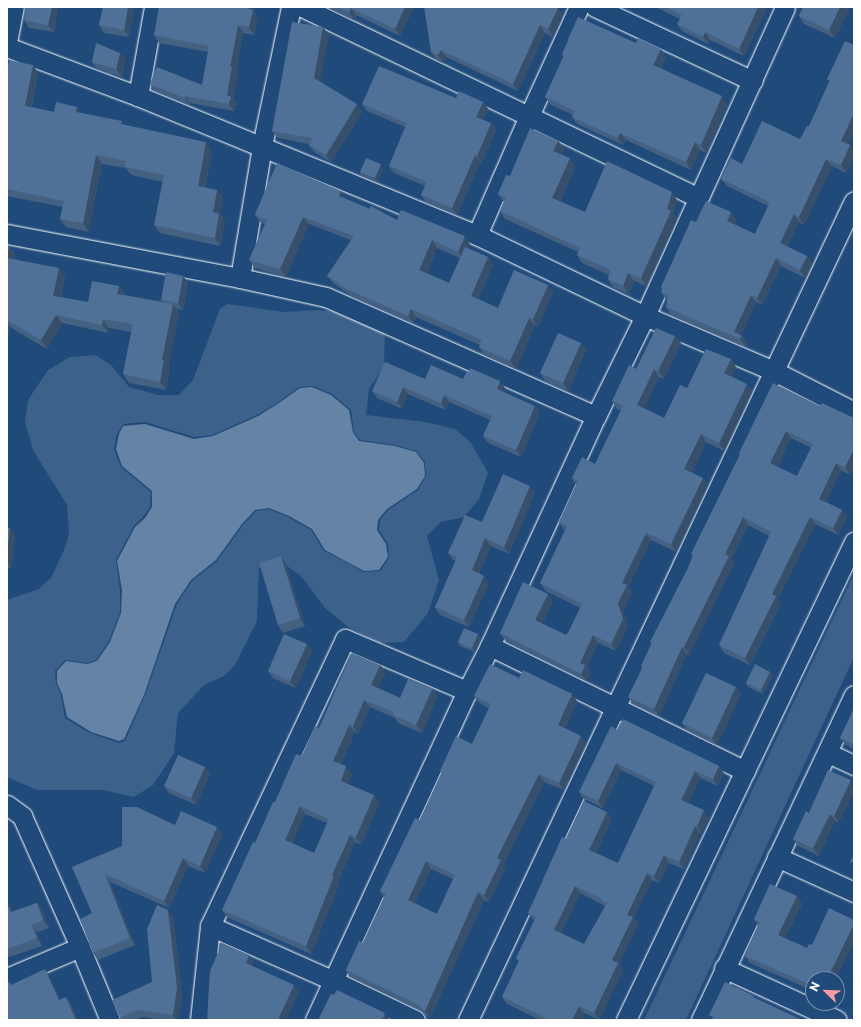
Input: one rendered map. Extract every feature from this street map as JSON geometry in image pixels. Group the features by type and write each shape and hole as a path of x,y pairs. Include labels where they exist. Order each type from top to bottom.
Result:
{"street":[{"path":"7,42 14,7"},
{"path":"138,96 154,7"},
{"path":"240,278 262,146 291,7"},
{"path":"302,7 698,198"},
{"path":"477,235 579,7"},
{"path":"594,7 752,81"},
{"path":"315,1020 596,416 645,316 786,7"},
{"path":"7,47 138,96 477,235 645,316 774,371 854,412"},
{"path":"468,1020 854,201"},
{"path":"7,234 240,278 326,296 596,416"},
{"path":"626,1020 854,542"},
{"path":"200,1020 210,926 345,639 467,692"},
{"path":"490,646 745,771"},
{"path":"701,1020 724,968 828,753 854,695"},
{"path":"828,753 854,765"},
{"path":"7,805 22,816 80,947 110,1020"},
{"path":"777,857 854,892"},
{"path":"210,926 334,981 415,1020"},
{"path":"7,978 80,947"},
{"path":"724,968 837,1020"}],"shaded area":[{"path":"227,304 284,312 318,310 358,314 385,333 384,367 369,389 366,415 426,422 455,429 471,443 488,473 479,499 464,517 441,522 427,536 439,580 428,613 404,642 380,643 348,627 325,608 301,576 280,561 259,568 257,621 235,665 224,676 204,685 178,713 174,753 153,785 134,797 103,790 37,790 7,777 7,600 39,589 51,578 64,550 69,534 67,505 33,450 25,422 28,400 48,370 70,357 95,355 111,365 129,387 158,395 179,395 193,380 220,309","holes":["313,386 332,394 351,410 354,432 360,440 395,445 416,451 425,462 426,476 418,490 388,510 380,520 379,530 388,544 389,558 380,571 363,572 324,551 311,530 288,517 269,509 256,511 243,525 217,561 192,581 177,604 145,695 125,741 119,743 90,733 65,718 61,695 56,683 55,671 65,660 87,663 96,660 109,641 120,613 120,590 116,560 134,526 150,507 151,492 121,467 114,449 117,434 123,424 145,422 194,437 212,435 257,415 276,404 299,387"]},
{"path":"312,387 331,395 349,410 353,432 359,441 395,446 416,452 424,463 425,476 417,489 387,509 378,520 377,530 386,544 388,557 379,570 364,571 325,550 312,529 289,516 269,508 255,510 242,524 216,560 191,580 175,604 144,695 124,739 119,741 91,732 67,717 62,694 57,683 57,671 66,661 87,664 97,661 110,642 121,613 122,590 117,561 135,527 145,518 152,507 152,491 122,466 116,449 119,434 123,426 145,424 194,439 213,436 258,416 300,388"},
{"path":"854,574 854,657 686,1020 644,1020"}],"building":[{"path":"26,7 52,7 48,25 24,20"},
{"path":"103,7 128,7 124,30 99,25"},
{"path":"159,7 247,7 253,10 249,27 238,25 230,67 232,67 227,95 231,97 229,104 185,96 185,98 150,84 157,67 202,85 209,46 154,35"},
{"path":"337,7 405,7 395,29 351,8 349,12"},
{"path":"424,7 558,8 548,29 540,25 513,84 441,50 438,55 431,52"},
{"path":"665,7 758,7 739,49 705,32 703,37 677,24 682,15"},
{"path":"803,7 840,7 829,30 799,16"},
{"path":"578,17 636,43 638,38 661,49 653,65 722,96 701,145 695,142 686,162 620,133 618,138 572,117 575,111 545,97 564,55 562,54"},
{"path":"292,22 323,27 314,78 357,104 326,155 309,145 313,138 272,131"},
{"path":"845,41 854,45 854,113 841,141 850,145 841,165 826,159 799,217 794,214 780,243 807,256 800,270 776,258 757,298 751,295 734,332 742,336 740,339 666,307 669,296 661,292 663,288 661,287 691,220 696,222 706,201 731,212 727,221 755,234 770,202 721,179 731,158 742,164 762,121 800,139 807,126 809,126 830,80 827,79"},
{"path":"96,43 120,53 116,69 92,62"},
{"path":"9,60 33,65 25,106 54,112 56,102 77,107 76,112 122,121 121,124 206,142 198,186 217,190 213,212 219,214 215,238 154,225 164,175 125,167 126,161 96,155 83,223 60,219 64,201 7,189 7,72"},
{"path":"379,66 456,98 459,91 483,102 476,117 491,123 452,208 421,195 427,182 389,166 407,123 362,104"},
{"path":"530,128 558,141 553,151 570,158 552,198 585,212 607,161 672,192 667,209 671,211 641,278 628,273 623,286 608,279 611,270 577,255 580,248 500,211 506,198 498,194 506,175 510,176"},
{"path":"366,158 381,164 375,178 360,172"},
{"path":"277,163 341,191 339,196 370,209 371,206 397,220 401,210 465,236 458,252 432,240 419,270 449,283 465,247 488,257 471,296 498,308 514,270 548,285 533,319 529,318 510,361 479,347 482,340 411,309 408,316 347,289 327,276 354,236 303,217 280,269 249,260 267,220 255,215"},
{"path":"7,258 59,268 53,296 88,302 92,281 119,286 117,294 173,304 162,360 164,360 160,382 123,374 133,324 103,319 102,325 56,315 41,340 7,320"},
{"path":"166,272 183,276 178,303 161,300"},
{"path":"656,328 675,336 658,371 654,369 637,405 664,418 680,385 687,388 706,349 731,359 724,373 747,384 719,443 701,434 684,469 703,478 671,544 646,533 622,583 627,585 618,603 623,619 611,644 593,635 580,663 585,665 581,674 500,633 523,582 548,594 535,620 566,635 569,631 582,604 540,583 567,526 559,522 578,481 572,478 582,457 595,464 623,406 612,401 629,365 636,369"},
{"path":"558,333 581,343 563,383 540,373"},
{"path":"385,362 425,379 431,365 463,379 467,371 469,372 470,368 500,381 497,389 535,406 516,450 483,436 492,416 444,395 441,403 403,387 397,402 372,391"},
{"path":"773,383 820,406 822,403 854,418 854,449 845,467 836,463 819,499 842,510 833,528 810,517 772,594 776,596 745,658 719,645 771,532 743,517 725,554 729,556 684,647 682,647 654,709 628,697 643,667 641,666 652,643 650,642 688,568 693,555 691,554 740,454 739,453","holes":["786,431 813,444 797,476 770,463"]},
{"path":"503,474 530,486 504,547 485,538 472,570 484,576 464,620 435,607 457,557 448,553 465,515 482,522"},
{"path":"7,528 10,528 7,553"},
{"path":"281,556 300,618 278,625 259,563"},
{"path":"464,628 478,634 472,648 458,642"},
{"path":"284,634 307,644 290,681 268,671"},
{"path":"352,653 380,665 371,685 400,698 408,679 432,689 416,725 393,715 394,712 364,700 353,726 349,725 333,761 346,766 341,781 374,795 356,837 350,835 332,875 334,876 306,946 222,910 253,842 255,843 273,802 275,802 296,754 302,756 315,726 319,728","holes":["300,806 329,819 314,853 285,840"]},
{"path":"490,664 519,678 523,670 572,694 558,725 581,736 559,783 539,774 497,858 501,860 484,895 478,892 425,1011 415,1003 346,970 359,941 363,943 386,894 380,891 415,818 420,820 442,772 440,771 456,736 472,744 491,704 474,696","holes":["426,861 455,875 437,914 408,900"]},
{"path":"755,664 770,672 761,690 746,683"},
{"path":"706,673 736,687 712,738 682,723"},
{"path":"854,708 854,744 840,738"},
{"path":"623,719 719,766 713,779 695,771 681,800 704,810 679,862 664,855 654,876 647,873 627,915 633,917 612,960 618,963 594,1013 579,1006 572,1020 545,1020 546,1018 502,997 519,960 516,958 536,917 528,913 562,837 566,839 584,801 607,812 589,850 618,863 656,782 616,763 598,801 579,792 611,726 617,730","holes":["575,886 602,899 602,901 607,903 584,944 554,930"]},
{"path":"178,755 205,767 191,798 164,786"},
{"path":"828,770 851,780 834,816 830,814 813,848 793,839 806,811 809,813"},
{"path":"122,807 137,807 175,825 181,811 217,827 200,866 183,858 164,901 105,874 130,938 93,953 80,919 92,913 72,867 122,846"},
{"path":"854,854 854,863 850,862"},
{"path":"770,884 797,896 778,935 807,948 809,944 812,945 829,908 854,920 854,924 831,971 805,971 805,982 745,956 760,922 754,919"},
{"path":"37,903 43,920 32,925 37,938 7,949 7,904 11,912"},
{"path":"157,905 168,910 177,988 173,1015 137,1010 120,1018 112,1000 152,982 147,929"},
{"path":"222,943 249,955 246,963 294,985 278,1020 207,1020 210,971"},
{"path":"45,969 59,1000 66,997 76,1020 7,1020 7,983 9,982 11,985"},
{"path":"725,982 800,1019 712,1020 713,1017 709,1015"},
{"path":"337,990 385,1013 382,1020 318,1020 331,994 334,995"}]}
